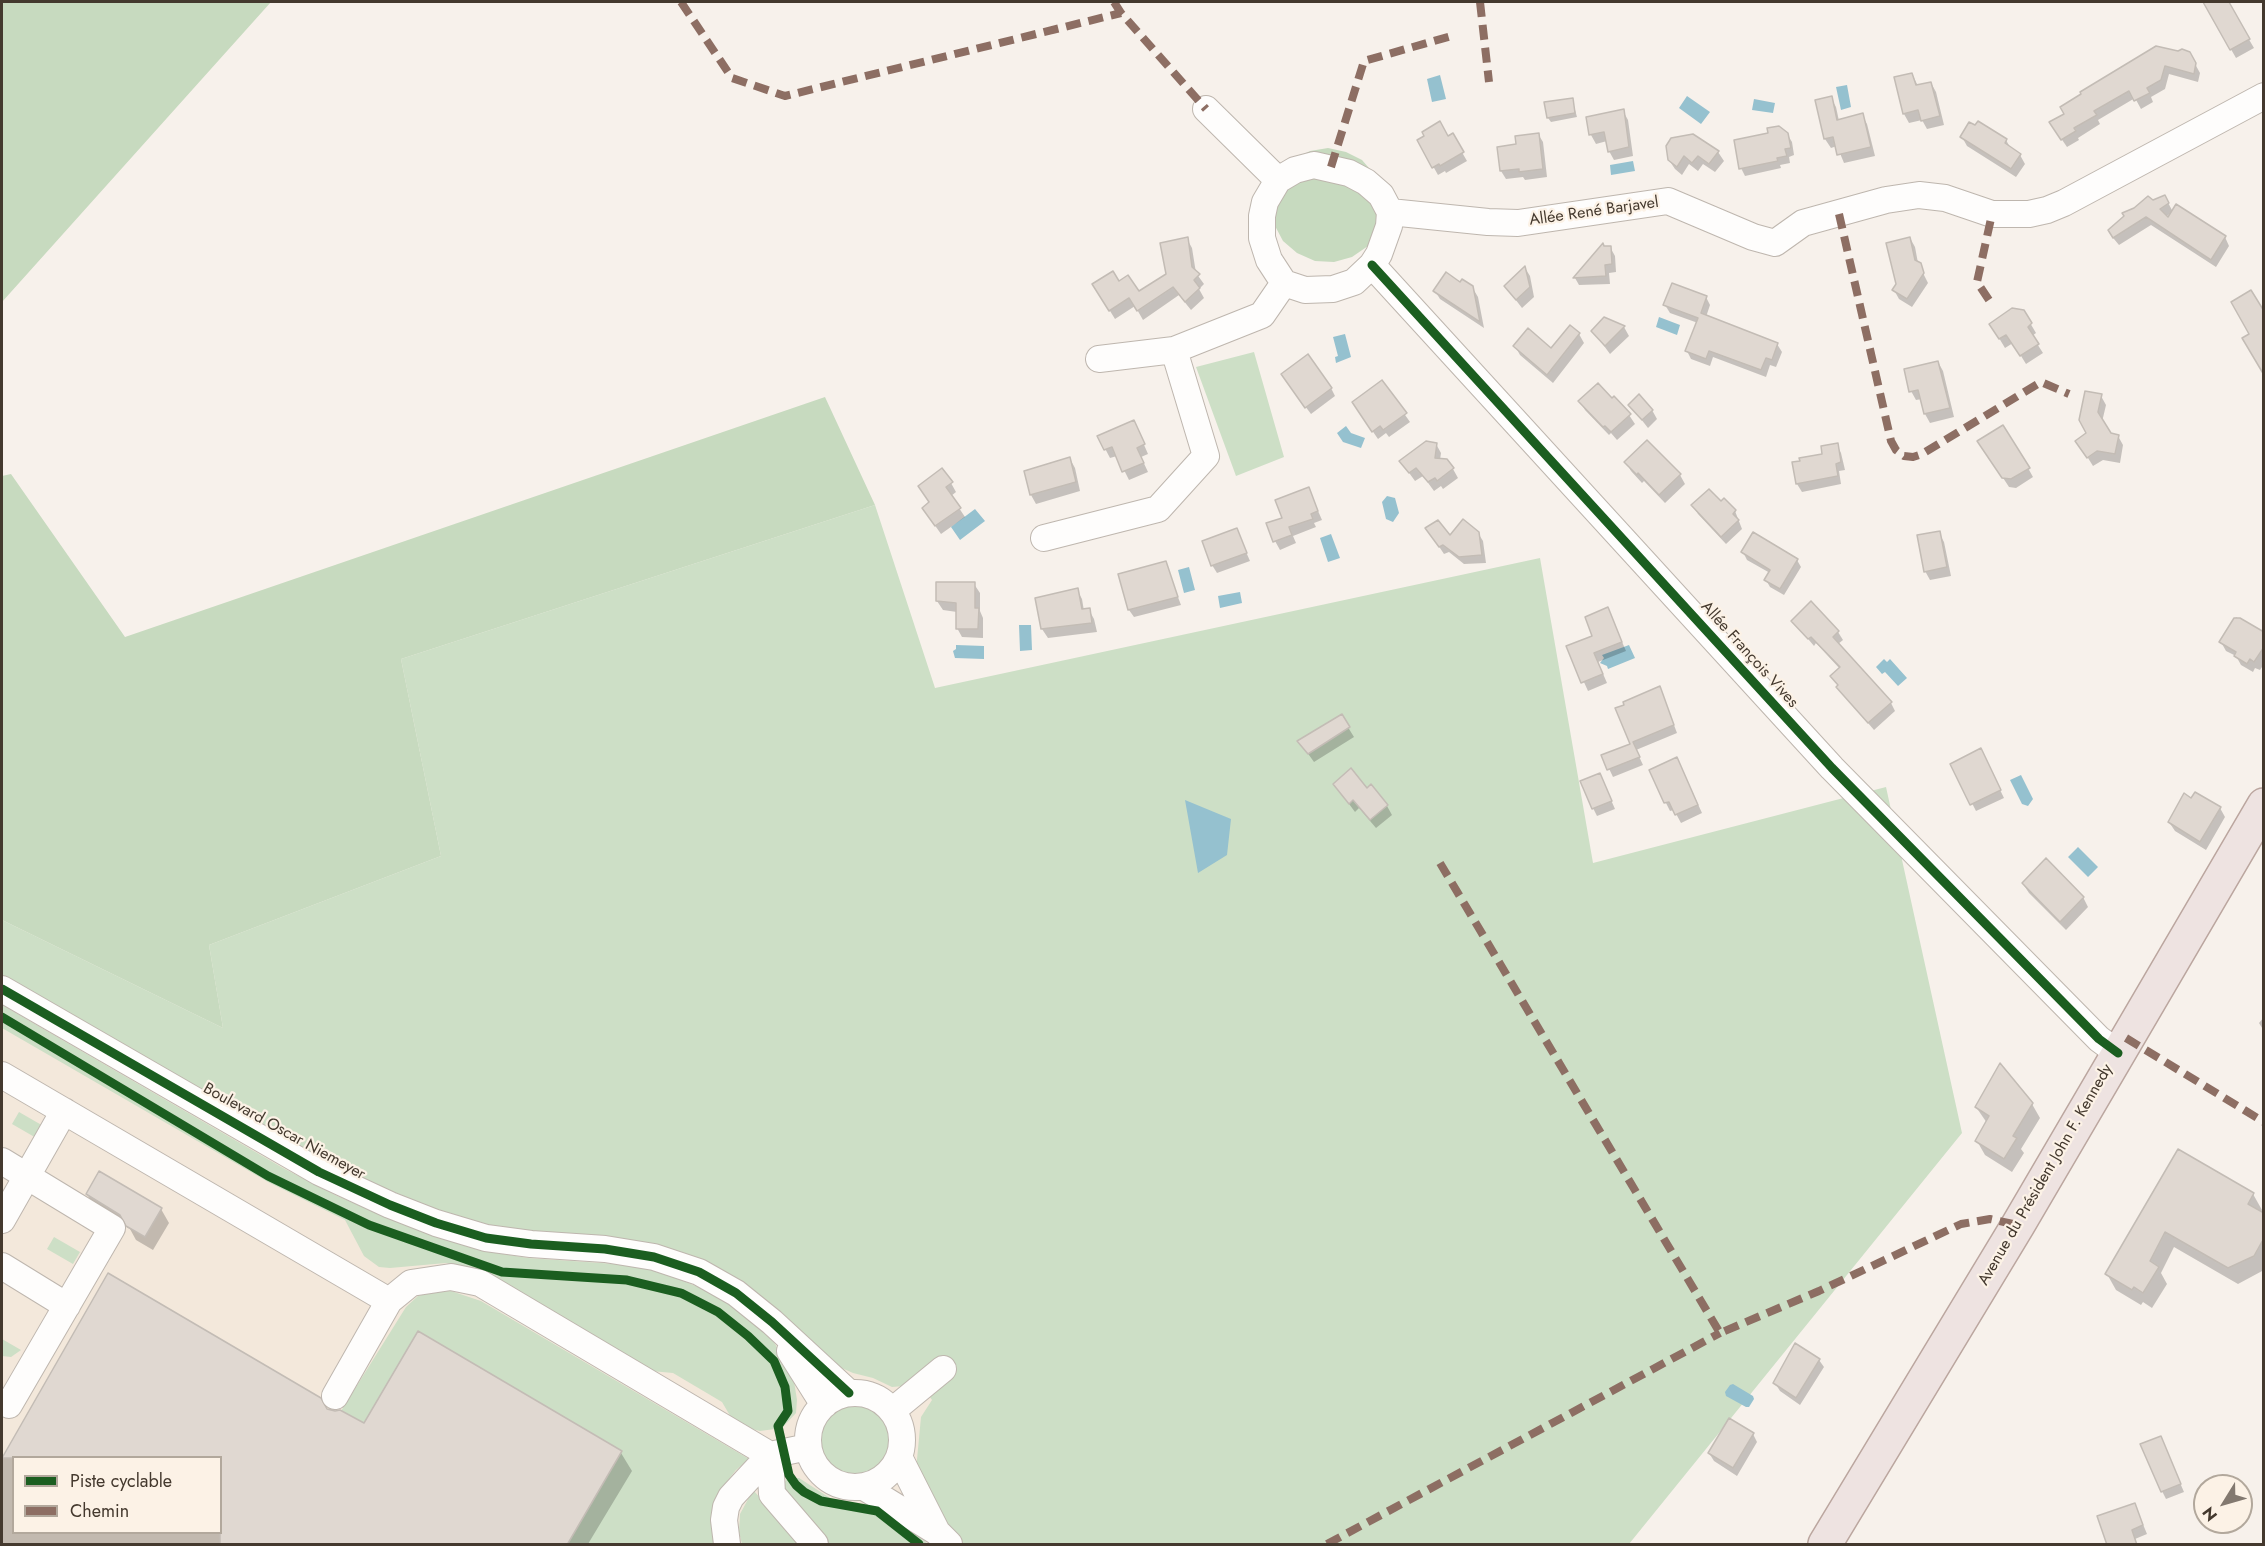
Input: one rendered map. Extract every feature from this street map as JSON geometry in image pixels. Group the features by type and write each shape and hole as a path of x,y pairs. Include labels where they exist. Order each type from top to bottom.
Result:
{"main road":[{"name":"Avenue du Président John F. Kennedy","path":"1825,1545 2018,1225 2264,805"}],"street":[{"name":"Allée René Barjavel","path":"1390,212 1518,223 1668,201 1753,237 1775,243 1803,223 1902,197 1933,196 1992,214 2010,215 2047,210 2264,96"},
{"path":"1206,109 1278,180"},
{"path":"1314,165 1331,167 1349,173 1366,182 1381,195 1390,212 1389,226 1379,254 1372,265 1354,282 1333,289 1305,290 1284,283 1269,260 1262,238 1264,202 1278,180 1304,167 1314,165"},
{"name":"Allée François Vives","path":"1372,265 1832,768 2099,1039 2118,1053"},
{"path":"1099,359 1174,350 1262,315 1284,283"},
{"path":"1044,538 1158,509 1206,456 1174,350"},
{"name":"Boulevard Oscar Niemeyer","path":"2,989 319,1172 390,1205 436,1223 486,1238 531,1244 605,1249 654,1257 699,1272 736,1293 849,1394"},
{"path":"2,1075 389,1301"},
{"path":"2,1220 64,1111"},
{"path":"2,1161 112,1228 4,1408"},
{"path":"2,1266 67,1306"},
{"path":"335,1396 389,1301 411,1283 451,1277 480,1284 770,1455"},
{"name":"Boulevard Oscar Niemeyer","path":"772,1323 824,1405"},
{"path":"892,1411 943,1369"},
{"path":"849,1394 865,1394 880,1400 892,1411 900,1425 902,1441 899,1457 891,1471 879,1481 864,1487 849,1487 822,1474 813,1461 808,1447 811,1424 824,1405 836,1397 849,1394"},
{"path":"727,1545 724,1531 726,1507 731,1497 770,1455 808,1447"},
{"path":"770,1455 772,1494 814,1545"},
{"path":"899,1457 943,1538"},
{"path":"864,1487 943,1538"}],"shaded area":[{"path":"2,970 672,1228 936,1381 1022,1544 2,1544"}],"green space":[{"path":"2,2 271,2 2,302"},
{"path":"1328,148 1346,152 1362,160 1375,175 1379,230 1368,246 1352,257 1334,262 1315,261 1297,253 1283,241 1274,224 1273,188 1294,159 1310,151"},
{"path":"1254,352 1284,457 1236,476 1196,367"},
{"path":"825,397 875,505 401,659 441,856 209,945 223,1028 2,920 2,476 11,474 125,637"},
{"path":"875,505 935,688 1540,558 1593,863 1886,787 1962,1133 1629,1544 962,1544 942,1523 916,1470 921,1417 932,1400 918,1380 904,1386 892,1387 828,1362 718,1274 486,1230 350,1179 2,980 2,920 223,1028 209,945 441,856 401,659"},
{"path":"2,1005 283,1168 374,1212 478,1250 528,1258 616,1264 656,1270 703,1289 745,1315 773,1341 784,1358 794,1381 797,1400 796,1413 782,1428 760,1431 748,1428 732,1419 722,1402 673,1373 651,1371 479,1270 446,1263 379,1267 364,1256 345,1220 268,1182 2,1028"},
{"path":"19,1112 45,1127 38,1139 12,1124"},
{"path":"54,1237 80,1252 73,1264 47,1249"},
{"path":"451,1291 481,1301 749,1459 736,1470 721,1489 714,1510 716,1544 567,1544 622,1451 418,1332 364,1423 341,1411 406,1307 418,1296"},
{"path":"2,1339 21,1350 11,1357 2,1356"},
{"path":"853,1403 874,1409 884,1419 890,1440 884,1461 874,1471 853,1477 832,1471 822,1461 816,1440 822,1419 832,1409"},
{"path":"799,1478 833,1500 877,1507 893,1515 928,1544 822,1544 782,1485 787,1479"},
{"path":"753,1490 803,1544 742,1544 739,1532 740,1514"}],"water":[{"path":"1440,75 1446,99 1432,102 1427,79"},
{"path":"1847,85 1851,107 1841,110 1836,87"},
{"path":"1687,96 1710,112 1701,124 1679,108"},
{"path":"1754,99 1775,103 1773,113 1752,110"},
{"path":"1633,161 1635,171 1611,175 1610,165"},
{"path":"1659,317 1680,325 1677,335 1656,327"},
{"path":"1345,334 1351,357 1336,363 1335,357 1338,356 1333,337"},
{"path":"1346,426 1351,433 1365,438 1361,448 1343,442 1337,433"},
{"path":"1387,496 1395,498 1399,513 1393,522 1386,519 1382,502"},
{"path":"975,509 985,521 960,540 951,527"},
{"path":"1331,534 1340,558 1328,562 1320,538"},
{"path":"1189,567 1195,590 1184,593 1178,570"},
{"path":"1240,592 1242,603 1220,608 1218,596"},
{"path":"1019,625 1031,625 1032,650 1020,651"},
{"path":"956,645 984,646 984,659 955,658 953,651"},
{"path":"1629,645 1635,658 1608,669 1600,663 1604,658 1602,655"},
{"path":"1884,659 1887,662 1890,659 1907,678 1898,686 1885,672 1882,674 1876,667"},
{"path":"2021,775 2033,799 2028,806 2022,804 2010,780"},
{"path":"1185,800 1231,819 1227,855 1198,873"},
{"path":"2078,847 2098,867 2088,877 2068,857"},
{"path":"1733,1384 1753,1396 1754,1399 1749,1407 1726,1396 1725,1392"}],"building":[{"path":"2203,2 2229,2 2250,39 2230,50"},
{"path":"2156,46 2190,52 2196,63 2194,74 2165,66 2161,80 2147,88 2150,93 2134,101 2129,91 2094,111 2097,115 2074,128 2076,131 2061,140 2049,122 2064,114 2060,107 2081,94 2080,92"},
{"path":"1912,73 1916,85 1931,82 1940,116 1921,121 1918,110 1903,114 1894,77"},
{"path":"1832,96 1837,120 1863,113 1871,147 1837,155 1833,137 1824,139 1815,100"},
{"path":"1573,98 1575,113 1547,118 1544,102"},
{"path":"1624,109 1629,147 1608,152 1604,132 1589,135 1586,117"},
{"path":"1440,121 1448,136 1453,133 1464,152 1432,168 1417,140 1424,136 1422,132"},
{"path":"1978,121 2007,139 2005,143 2021,154 2011,169 1960,137 1969,122 1975,125"},
{"path":"1779,126 1788,133 1791,148 1785,149 1787,156 1777,158 1778,161 1739,169 1734,140 1768,133 1767,128"},
{"path":"1539,133 1543,169 1519,172 1519,169 1500,171 1497,147 1516,144 1515,136"},
{"path":"1693,134 1719,151 1709,164 1698,156 1692,163 1684,156 1677,167 1668,160 1666,146 1671,138"},
{"path":"2165,195 2169,203 2160,209 2168,217 2176,204 2226,236 2211,260 2146,217 2113,238 2108,230 2124,216 2122,213 2134,208 2148,196 2153,200"},
{"path":"1188,237 1192,267 1200,274 1194,280 1200,288 1185,302 1173,287 1137,311 1129,298 1109,311 1092,284 1113,271 1119,281 1128,275 1139,291 1166,274 1160,243"},
{"path":"1910,237 1915,260 1921,263 1924,273 1907,299 1892,290 1896,284 1886,243"},
{"path":"1603,243 1604,246 1611,246 1612,264 1605,265 1606,276 1573,278"},
{"path":"1525,266 1530,287 1516,300 1504,286"},
{"path":"1446,272 1460,282 1462,279 1473,286 1480,322 1433,291"},
{"path":"1672,283 1707,296 1701,313 1778,343 1772,360 1766,358 1761,370 1709,351 1706,359 1685,351 1698,318 1663,305"},
{"path":"2251,290 2264,311 2264,375 2242,338 2249,334 2231,302"},
{"path":"2012,308 2024,310 2032,323 2028,327 2039,344 2020,356 2006,335 1999,339 1989,324"},
{"path":"1604,317 1625,326 1605,346 1591,331"},
{"path":"1570,325 1580,333 1547,375 1513,346 1528,328 1551,348"},
{"path":"1308,354 1332,388 1305,408 1281,374"},
{"path":"1938,361 1950,408 1924,414 1918,390 1909,392 1904,369"},
{"path":"1382,380 1407,413 1383,430 1380,426 1372,432 1352,402"},
{"path":"1598,383 1631,414 1611,432 1605,426 1603,427 1578,401"},
{"path":"2085,391 2102,394 2098,412 2111,433 2119,435 2115,454 2097,451 2087,458 2075,441 2086,433 2079,420"},
{"path":"1639,394 1653,410 1642,420 1628,405"},
{"path":"1134,420 1145,444 1137,448 1144,463 1122,472 1112,447 1104,450 1097,436"},
{"path":"2003,425 2030,468 2011,479 2002,478 1977,441"},
{"path":"1647,440 1681,474 1659,495 1624,462"},
{"path":"1426,441 1437,443 1435,458 1447,459 1454,468 1437,481 1435,478 1428,482 1416,468 1409,473 1399,461"},
{"path":"1838,443 1841,462 1836,464 1838,476 1796,484 1792,462 1800,461 1799,458 1822,454 1821,446"},
{"path":"1070,457 1076,482 1030,495 1024,471"},
{"path":"942,468 953,482 946,487 961,508 935,526 922,508 929,502 918,486"},
{"path":"1309,487 1318,511 1311,514 1313,519 1289,527 1292,535 1273,542 1266,523 1282,518 1275,500"},
{"path":"1709,489 1721,501 1724,498 1736,510 1733,514 1739,520 1721,537 1691,505"},
{"path":"1463,519 1479,532 1482,555 1459,557 1443,545 1439,547 1425,528 1438,520 1450,535"},
{"path":"1237,528 1247,553 1211,566 1202,541"},
{"path":"1940,531 1947,567 1924,572 1917,535"},
{"path":"1753,532 1798,559 1780,589 1764,580 1770,570 1741,552"},
{"path":"1166,561 1178,597 1128,610 1118,574"},
{"path":"936,582 975,582 975,608 979,608 978,629 956,629 956,603 936,601"},
{"path":"1078,588 1082,609 1090,608 1092,623 1041,629 1035,598"},
{"path":"1811,601 1839,631 1833,637 1892,702 1868,723 1836,687 1838,685 1830,676 1840,667 1811,637 1808,639 1791,621"},
{"path":"1608,607 1622,642 1594,653 1603,674 1581,683 1566,646 1592,636 1585,617"},
{"path":"2234,618 2240,618 2264,632 2264,647 2254,662 2250,659 2247,664 2234,656 2236,652 2219,642"},
{"path":"1660,686 1674,725 1633,742 1640,757 1607,770 1601,755 1630,744 1615,708 1624,705 1623,702"},
{"path":"1342,714 1350,727 1308,754 1297,741"},
{"path":"1981,748 2001,790 1970,805 1950,764"},
{"path":"1677,757 1698,805 1675,815 1669,802 1664,803 1649,770"},
{"path":"1351,768 1367,788 1371,784 1388,805 1370,820 1353,800 1349,804 1333,784"},
{"path":"1600,773 1612,801 1592,809 1580,781"},
{"path":"2195,792 2221,807 2200,842 2168,822 2184,793 2191,798"},
{"path":"2046,858 2084,897 2060,922 2022,883"},
{"path":"2000,1063 2033,1103 2013,1136 2017,1138 2004,1159 1975,1141 1989,1116 1975,1107"},
{"path":"2178,1149 2254,1193 2248,1204 2264,1213 2264,1238 2254,1256 2228,1268 2165,1232 2150,1261 2159,1267 2143,1293 2134,1287 2132,1290 2105,1274"},
{"path":"99,1171 162,1208 145,1237 126,1226 120,1215 86,1194"},
{"path":"108,1273 321,1398 327,1409 340,1410 364,1423 418,1331 622,1451 567,1545 220,1545 222,1456 12,1456 12,1458 2,1458"},
{"path":"1795,1343 1820,1359 1796,1398 1773,1383"},
{"path":"1729,1418 1754,1433 1733,1468 1708,1453"},
{"path":"2161,1436 2181,1484 2161,1492 2140,1444"},
{"path":"2135,1503 2143,1525 2132,1530 2137,1545 2107,1545 2097,1516"}],"marked path":[{"path":"681,2 732,78 785,96 1121,13"},
{"path":"1114,2 1121,13 1206,109"},
{"path":"1480,2 1489,82"},
{"path":"1331,167 1364,61 1455,35"},
{"path":"1839,214 1891,441 1896,450 1904,456 1913,457 1922,454 2041,382 2069,394"},
{"path":"1989,300 1977,282 1992,214"},
{"path":"1440,863 1720,1333 1819,1291 1961,1224 1990,1219 2018,1225"},
{"path":"2126,1038 2264,1122"},
{"path":"1327,1544 1720,1333"}],"cycle path":[{"path":"1372,265 1832,768 2099,1039 2118,1053"},
{"path":"2,989 319,1172 390,1205 436,1223 486,1238 531,1244 605,1249 654,1257 699,1272 736,1293 772,1322 849,1393"},
{"path":"2,1017 268,1176 369,1225 502,1272 627,1280 681,1293 718,1312 774,1361 785,1387 788,1411 778,1426 789,1475 796,1485 821,1501 877,1511 919,1544"}]}
